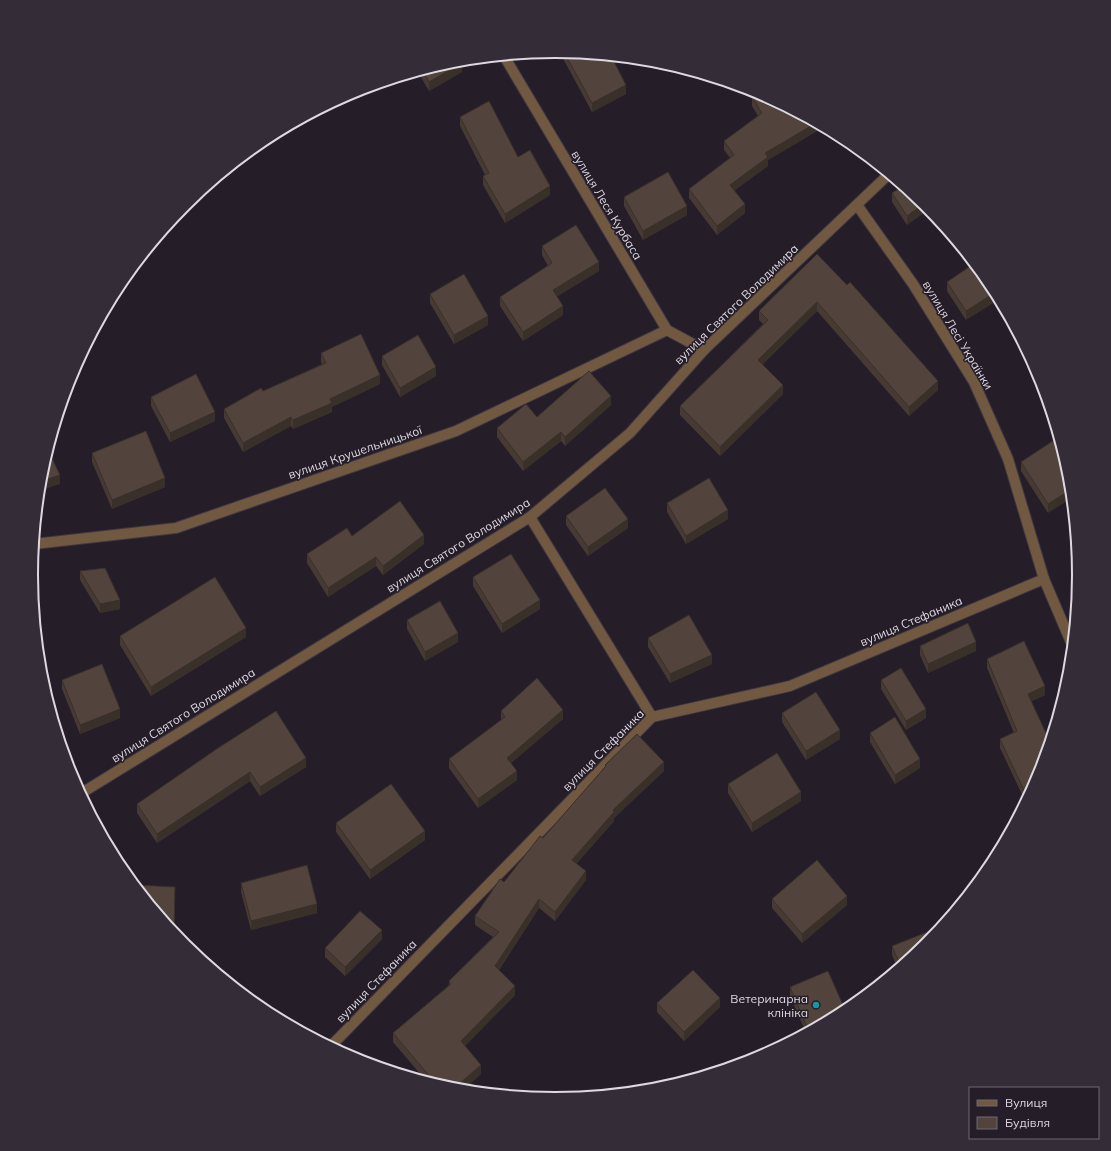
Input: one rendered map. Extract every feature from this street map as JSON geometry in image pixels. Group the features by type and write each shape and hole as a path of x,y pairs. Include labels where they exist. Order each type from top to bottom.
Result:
{"street":[{"name":"вулиця Леся Курбаса","path":"507,60 667,330"},
{"name":"вулиця Святого Володимира","path":"85,791 530,517 630,433 704,350 886,177"},
{"name":"вулиця Лесі Українки","path":"858,205 913,284 974,382 1008,459 1044,579 1069,639"},
{"path":"667,330 704,350"},
{"name":"вулиця Крушельницької","path":"39,543 176,528 456,431 667,330"},
{"path":"530,517 652,718"},
{"name":"вулиця Стефаника","path":"334,1043 652,718 790,686 1044,579"}],"building":[{"path":"567,58 614,61 626,85 592,103"},
{"path":"452,69 429,82 425,75"},
{"path":"752,97 784,111 811,126 765,153 768,157 730,185 745,204 717,226 689,189 734,155 724,141 762,113"},
{"path":"489,101 518,157 530,150 550,186 505,214 483,176 489,173 460,117"},
{"path":"668,172 687,206 643,231 624,197"},
{"path":"899,188 919,208 907,216 892,193"},
{"path":"576,225 599,262 553,290 563,306 523,332 500,297 552,263 542,246"},
{"path":"817,254 847,285 850,282 938,381 909,407 817,302 758,360 783,385 720,447 680,406 768,320 759,311"},
{"path":"970,266 991,295 966,311 947,282"},
{"path":"464,274 488,316 454,335 430,294"},
{"path":"361,334 380,375 330,399 332,403 293,420 291,417 243,443 224,409 261,388 263,391 326,363 321,353"},
{"path":"418,335 436,367 400,388 382,356"},
{"path":"589,371 611,396 565,437 561,432 523,462 497,428 526,404 537,417"},
{"path":"196,374 215,412 170,433 151,397"},
{"path":"146,431 165,478 112,500 92,453"},
{"path":"1054,440 1066,493 1048,504 1021,462"},
{"path":"52,458 60,475 47,479"},
{"path":"709,478 728,510 686,536 667,503"},
{"path":"605,488 628,519 588,547 566,516"},
{"path":"400,501 424,535 383,566 376,557 328,588 307,554 347,528 352,536"},
{"path":"511,554 540,600 502,624 473,577"},
{"path":"105,568 120,600 100,604 80,571"},
{"path":"215,577 246,628 151,687 120,636"},
{"path":"440,601 458,633 425,652 407,620"},
{"path":"689,615 712,655 670,674 648,638"},
{"path":"968,623 976,642 928,664 920,646"},
{"path":"1024,641 1045,686 1028,694 1047,737 1034,774 1025,793 1000,739 1017,731 987,659"},
{"path":"102,664 120,709 80,725 62,680"},
{"path":"901,668 926,709 906,721 881,680"},
{"path":"537,678 563,710 507,758 517,771 478,799 449,759 505,717 501,711"},
{"path":"816,692 840,730 806,751 782,713"},
{"path":"276,711 306,758 260,787 250,772 157,834 137,804 218,748"},
{"path":"895,717 920,759 895,775 870,733"},
{"path":"637,734 664,762 613,810 614,812 572,860 586,871 555,912 539,899 495,966 515,986 461,1041 481,1065 459,1084 430,1077 393,1033 451,984 449,981 499,932 475,916 500,879 504,882 540,836 543,838 606,766 605,765"},
{"path":"777,753 801,792 752,823 728,784"},
{"path":"391,784 425,831 370,870 336,823"},
{"path":"817,860 847,896 802,934 772,899"},
{"path":"307,865 317,904 251,921 241,883"},
{"path":"141,885 175,887 174,925"},
{"path":"360,911 382,930 345,967 325,948"},
{"path":"932,930 899,963 892,946"},
{"path":"693,970 720,998 684,1032 657,1003"},
{"name":"Ветеринарна клініка","path":"828,971 843,1006 807,1028 790,987"}],"place":[{"name":"Ветеринарна клініка","path":"816,1005"}]}
